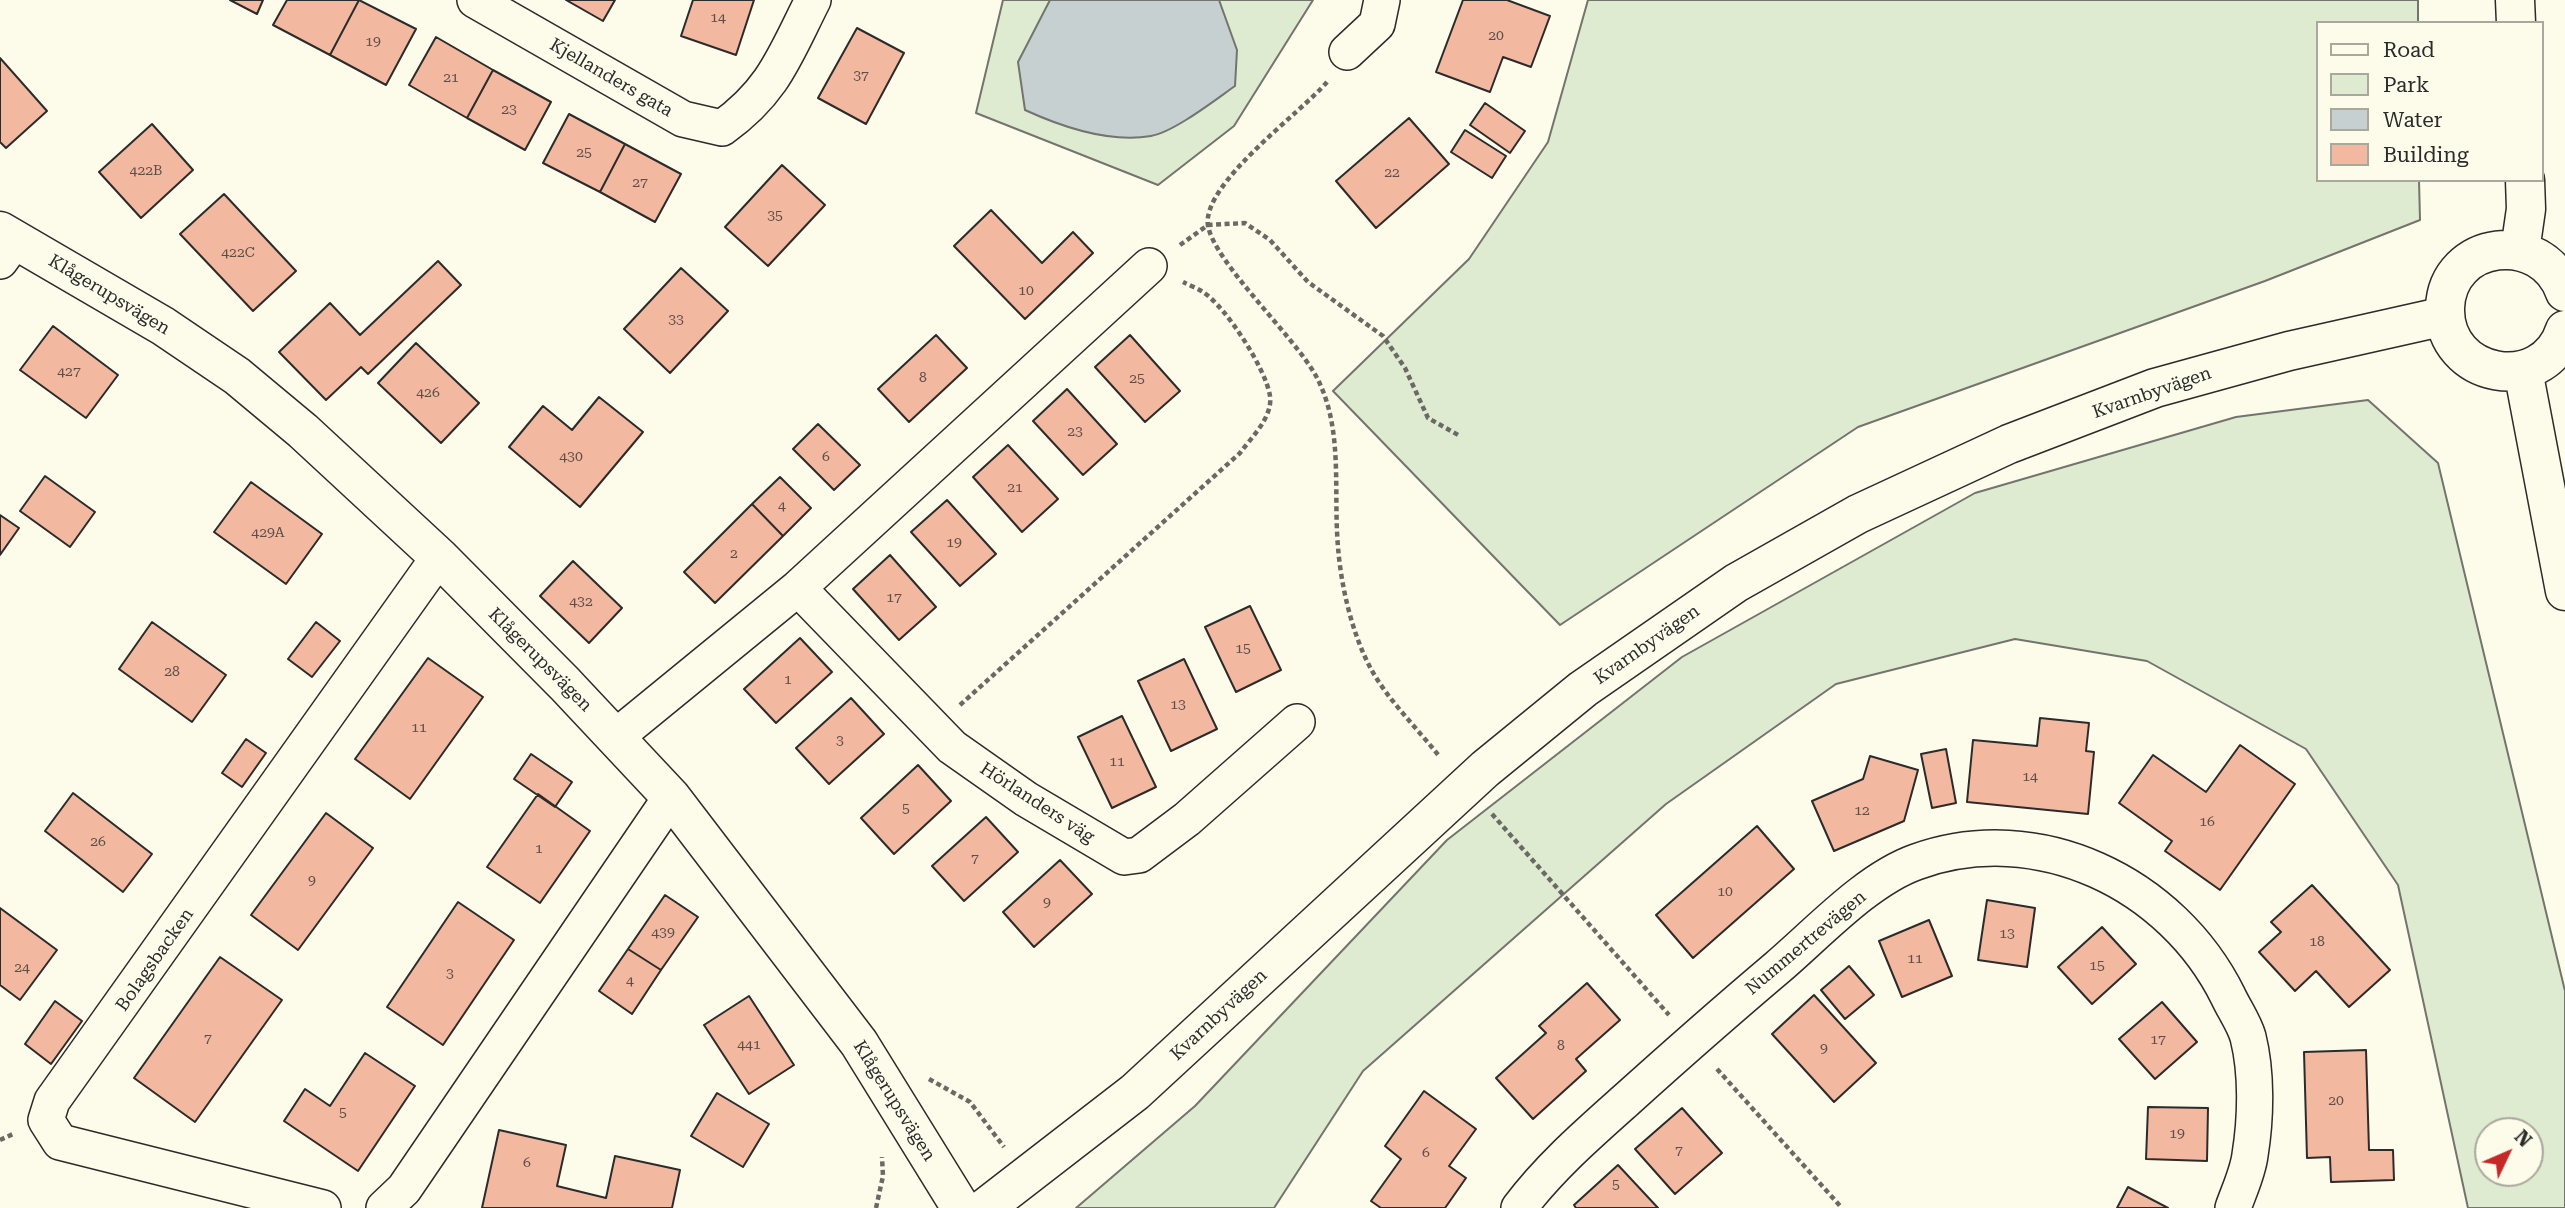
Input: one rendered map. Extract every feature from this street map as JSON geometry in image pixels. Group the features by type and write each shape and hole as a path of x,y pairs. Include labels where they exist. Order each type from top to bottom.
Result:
{"street":[{"name":"Kjellanders gata","path":"475,0 683,119 722,128 745,111 769,87 813,0"},
{"path":"1347,52 1377,23 1382,0"},
{"path":"2515,0 2516,21"},
{"path":"2520,251 2526,209 2525,182"},
{"name":"Klågerupsvägen","path":"5,244 163,326 237,376 303,430 439,557 617,736 671,797 859,1043 961,1208"},
{"path":"2565,291 2549,265 2520,251 2494,250 2476,257 2461,269 2450,286 2445,316 2447,328 2456,347 2471,362 2490,371 2511,373 2523,370 2549,356 2565,331"},
{"path":"617,736 797,588 1149,266"},
{"name":"Kvarnbyvägen","path":"985,1208 1135,1092 1485,769 1583,689 1736,583 1871,509 2009,444 2143,393 2289,351 2445,316"},
{"path":"2523,370 2565,592"},
{"name":"Bolagsbacken","path":"323,1208 60,1142 46,1121 52,1101 439,557"},
{"name":"Hörlanders väg","path":"797,588 951,747 1026,799 1124,857 1139,855 1177,826 1297,722"},
{"path":"384,1208 404,1189 671,797"},
{"name":"Nummertrevägen","path":"1519,1208 1545,1174 1692,1041 1865,892 1915,862 1972,850 2025,849 2082,862 2133,890 2181,928 2218,976 2248,1036 2254,1097 2250,1157 2233,1208"}],"path":[{"path":"1347,52 1325,85 1241,162 1212,206 1208,225 1226,260 1315,374 1330,406 1334,437 1338,549 1352,618 1372,669 1439,756"},
{"path":"1208,225 1245,223 1270,240 1308,282 1382,336 1405,368 1429,418 1460,436"},
{"path":"934,729 1240,453 1263,423 1271,398 1259,368 1236,328 1204,293 1149,266"},
{"path":"1487,808 1842,1208"}],"green space":[{"path":"1003,0 1313,0 1234,126 1158,185 976,113"},
{"path":"1588,0 2418,0 2418,21 2316,21 2316,182 2419,182 2420,220 2265,281 1858,427 1560,625 1333,391 1469,259 1548,142"},
{"path":"2368,400 2438,463 2565,991 2565,1208 2468,1208 2398,885 2306,749 2147,661 2015,639 1836,684 1666,804 1363,1071 1274,1208 1076,1208 1195,1106 1447,840 1682,657 1975,493 2236,417"}],"water":[{"path":"1050,0 1219,0 1237,50 1235,86 1182,122 1160,133 1135,138 1086,132 1025,110 1018,62"}],"building":[{"path":"230,0 263,0 257,14"},
{"path":"287,0 359,0 330,55 273,25"},
{"path":"359,0 416,29 386,85 330,55"},
{"path":"566,0 615,0 603,21"},
{"path":"693,0 754,0 736,55 681,36"},
{"path":"1463,0 1507,0 1550,16 1531,67 1503,57 1490,92 1436,72"},
{"path":"857,28 904,53 866,124 818,98"},
{"path":"436,37 493,70 467,118 409,85"},
{"path":"0,58 47,111 6,148 0,142"},
{"path":"493,70 551,102 525,150 467,118"},
{"path":"1485,103 1525,131 1510,153 1470,125"},
{"path":"569,114 625,144 600,192 543,163"},
{"path":"1409,118 1449,164 1376,228 1336,181"},
{"path":"152,124 193,170 141,218 99,172"},
{"path":"1465,130 1506,156 1492,178 1451,152"},
{"path":"625,144 681,174 655,222 600,192"},
{"path":"782,165 825,205 768,266 725,227"},
{"path":"224,194 296,271 253,311 180,234"},
{"path":"991,210 1042,263 1073,232 1093,253 1025,319 954,246"},
{"path":"438,261 461,285 368,374 361,367 326,400 279,352 330,303 360,335"},
{"path":"681,268 728,311 670,373 624,329"},
{"path":"53,326 118,375 86,418 20,370"},
{"path":"936,335 967,368 909,422 878,389"},
{"path":"1130,335 1180,391 1145,422 1095,367"},
{"path":"416,343 479,403 441,443 378,383"},
{"path":"1067,389 1117,444 1083,475 1033,421"},
{"path":"599,397 643,432 580,507 509,447 543,406 572,430"},
{"path":"818,424 860,465 834,490 793,449"},
{"path":"1008,445 1058,499 1022,532 973,477"},
{"path":"45,476 95,512 70,547 20,511"},
{"path":"780,477 811,508 783,536 752,504"},
{"path":"251,482 322,534 286,584 214,532"},
{"path":"947,500 996,554 960,586 911,532"},
{"path":"752,504 783,536 715,603 684,572"},
{"path":"0,515 19,528 0,555"},
{"path":"890,555 936,607 899,640 853,589"},
{"path":"573,561 622,608 589,643 540,596"},
{"path":"1250,606 1281,670 1236,692 1205,627"},
{"path":"152,622 226,675 192,722 119,669"},
{"path":"316,622 340,641 312,677 288,659"},
{"path":"800,638 832,672 776,723 744,689"},
{"path":"428,658 483,697 410,799 355,759"},
{"path":"1184,659 1217,729 1171,751 1138,681"},
{"path":"851,698 884,734 829,784 796,748"},
{"path":"1122,716 1156,787 1112,808 1078,737"},
{"path":"2040,718 2089,723 2086,751 2094,752 2088,814 1967,802 1973,740 2037,746"},
{"path":"246,739 266,753 242,787 222,773"},
{"path":"2240,745 2295,784 2220,890 2165,851 2172,841 2119,803 2153,755 2206,792"},
{"path":"1946,749 1956,803 1932,808 1921,754"},
{"path":"531,754 572,782 555,807 514,779"},
{"path":"1870,756 1918,770 1904,821 1834,851 1812,801 1863,779"},
{"path":"918,765 951,801 894,854 861,818"},
{"path":"73,793 152,854 123,892 45,831"},
{"path":"538,794 590,831 540,903 487,867"},
{"path":"326,813 373,848 298,950 251,915"},
{"path":"986,817 1018,852 964,901 932,866"},
{"path":"1757,826 1794,869 1693,958 1656,915"},
{"path":"1060,860 1092,894 1034,947 1003,912"},
{"path":"2312,885 2390,970 2349,1007 2316,971 2295,991 2259,952 2281,932 2271,922"},
{"path":"665,895 698,917 661,970 628,949"},
{"path":"1987,900 2035,908 2027,967 1978,960"},
{"path":"458,902 514,940 443,1045 387,1007"},
{"path":"0,908 57,950 20,1000 0,985"},
{"path":"1929,920 1952,976 1902,997 1879,941"},
{"path":"2102,927 2136,964 2092,1004 2058,967"},
{"path":"628,949 661,970 632,1014 599,991"},
{"path":"220,957 282,1000 195,1122 134,1078"},
{"path":"1849,966 1874,995 1845,1019 1821,990"},
{"path":"1587,983 1620,1020 1576,1059 1586,1071 1533,1119 1496,1078 1546,1033 1539,1026"},
{"path":"1814,995 1876,1063 1834,1102 1772,1034"},
{"path":"749,996 794,1065 749,1094 704,1025"},
{"path":"55,1001 82,1021 51,1064 25,1044"},
{"path":"2162,1002 2197,1042 2155,1079 2119,1039"},
{"path":"2366,1050 2369,1150 2393,1150 2394,1180 2331,1182 2330,1157 2307,1158 2304,1052"},
{"path":"365,1053 415,1086 358,1171 284,1121 305,1089 330,1106"},
{"path":"1424,1091 1476,1129 1449,1166 1466,1178 1445,1208 1381,1208 1371,1201 1401,1159 1385,1146"},
{"path":"717,1093 769,1124 743,1167 691,1136"},
{"path":"2148,1107 2208,1108 2207,1161 2146,1159"},
{"path":"1682,1108 1722,1153 1675,1194 1635,1149"},
{"path":"499,1130 566,1145 557,1186 606,1198 615,1156 680,1170 672,1208 482,1208"},
{"path":"1618,1165 1658,1208 1576,1208 1574,1205"},
{"path":"2128,1187 2168,1208 2117,1208"}]}
